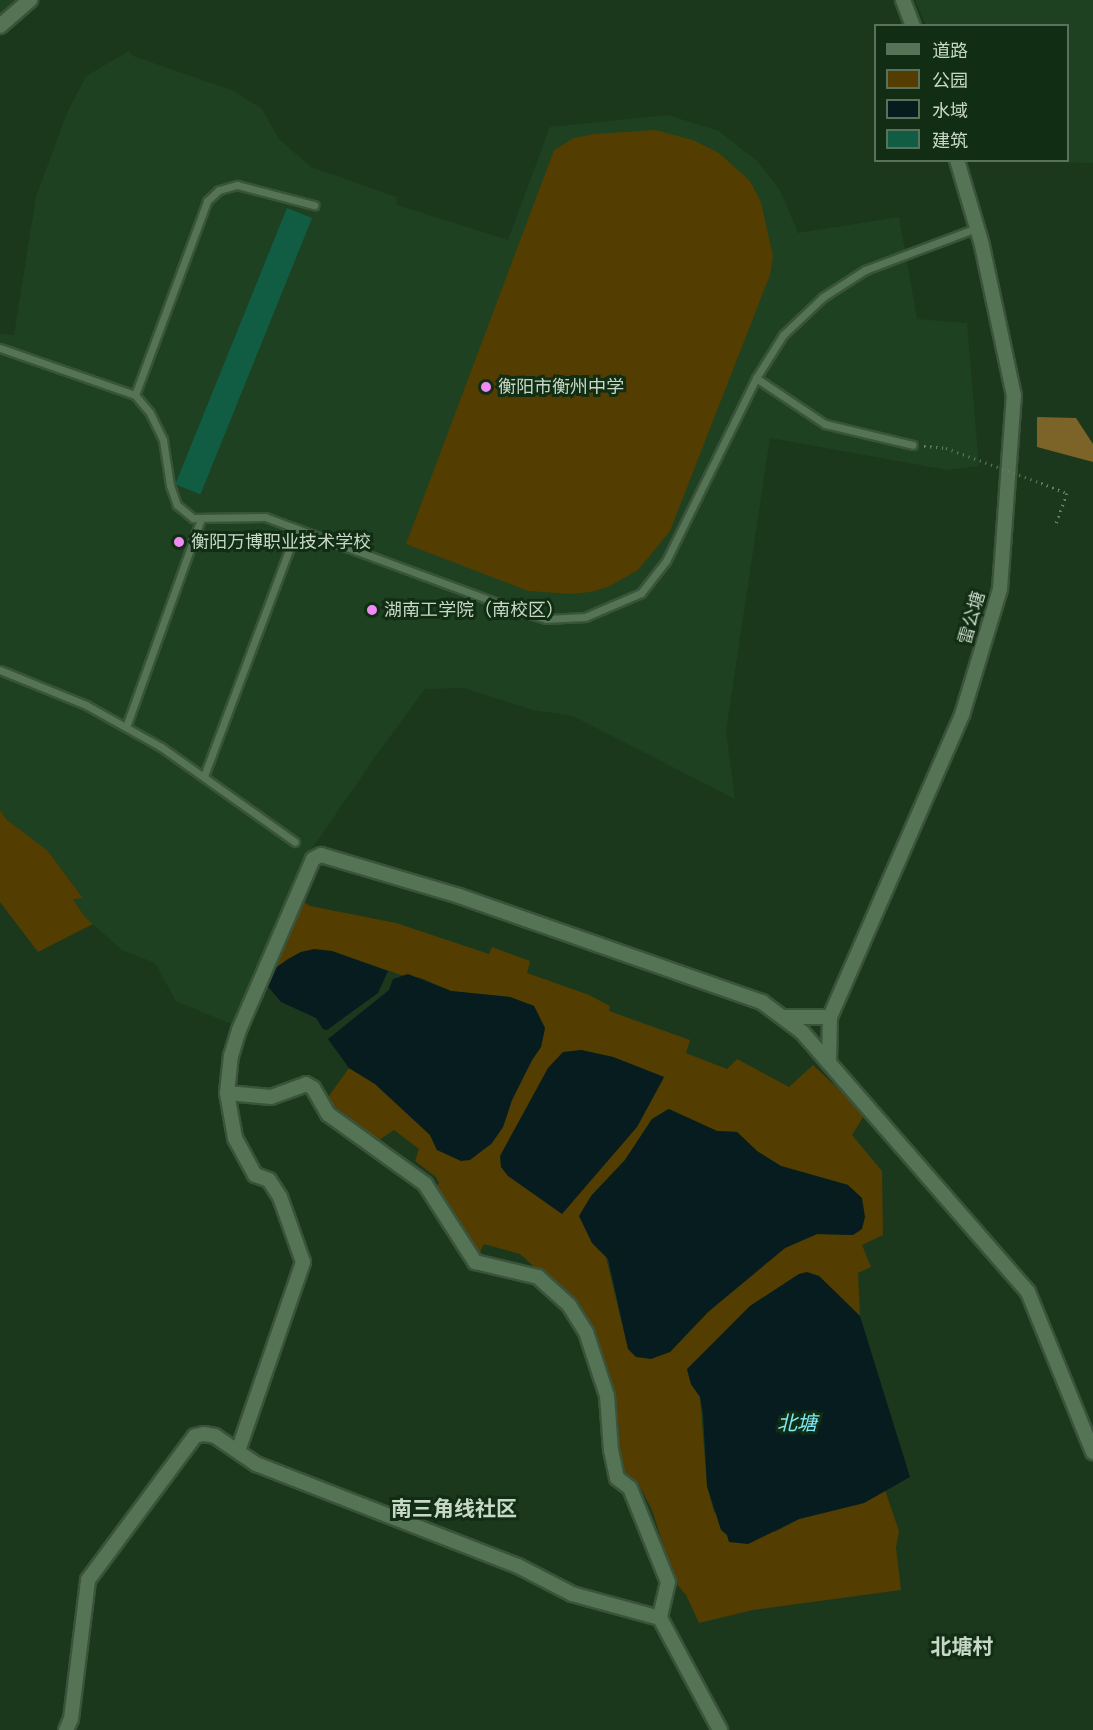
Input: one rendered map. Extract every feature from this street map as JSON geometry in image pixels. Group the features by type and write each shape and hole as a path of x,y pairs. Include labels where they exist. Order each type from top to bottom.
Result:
{"street":[{"path":"0,26 30,0"},
{"path":"903,0 912,24"},
{"name":"雷公塘","path":"829,1063 830,1017 962,715 1000,589 1014,396 977,228 958,162"},
{"path":"238,1452 303,1262 280,1197 269,1180 255,1175 235,1138 226,1093 231,1056 239,1030 313,859 321,855 459,896 762,1002 783,1017 802,1032 1028,1292 1093,1452"},
{"path":"783,1017 830,1017"},
{"path":"226,1093 271,1097 306,1084 314,1088 328,1114 425,1184 475,1262 538,1276 569,1305 586,1332 607,1396 611,1450 617,1478 630,1488 668,1582 660,1618 720,1730"},
{"path":"66,1730 71,1719 88,1580 195,1436 204,1434 216,1436 256,1464 518,1566 572,1594 660,1618"}],"lane":[{"path":"135,395 207,201 219,190 237,185 314,206"},
{"path":"0,348 135,395 150,413 164,440 170,485 177,505 185,514 201,519 265,517 522,612 546,619 585,617 641,593 666,561 756,378 783,335 823,297 865,270 977,228"},
{"path":"756,378 825,423 913,445"},
{"path":"126,727 201,519"},
{"path":"204,776 297,529"},
{"path":"0,670 86,705 126,727 204,776 295,842"}],"path":[{"path":"913,445 946,448 1067,493 1056,524"}],"shaded area":[{"path":"0,0 21,0 0,18"},
{"path":"915,0 1093,0 1093,163 1058,162 1069,162 1069,24 926,24"},
{"name":"湖南工学院（南校区）","path":"129,51 133,56 234,91 262,109 279,139 311,167 396,197 397,205 508,240 550,127 668,115 719,131 757,161 780,190 798,233 899,217 917,319 967,323 979,466 948,470 770,438 726,731 735,799 573,716 533,710 464,688 425,689 309,853 236,1024 228,1023 176,1001 155,963 122,950 85,917 73,898 83,897 48,851 6,819 0,810 0,334 14,335 36,197 67,113 86,76"},
{"path":"1037,417 1076,418 1093,444 1093,462 1037,447"}],"green space":[{"path":"655,130 693,140 719,153 750,181 761,202 773,256 770,275 670,531 638,570 610,586 591,592 570,594 528,591 406,544 554,150 574,138 594,134"},
{"path":"0,810 6,819 48,851 83,898 73,899 85,917 93,924 38,952 0,902"},
{"path":"300,900 310,906 396,923 489,954 492,947 530,961 527,973 589,995 610,1006 609,1011 690,1040 686,1053 727,1069 737,1059 789,1087 813,1065 865,1114 852,1135 882,1171 883,1235 862,1245 871,1267 858,1273 860,1316 819,1276 799,1274 750,1306 687,1370 691,1384 700,1397 707,1486 714,1512 775,1532 799,1519 864,1503 885,1490 899,1531 896,1548 901,1590 753,1610 699,1623 686,1595 675,1582 652,1510 637,1481 626,1478 616,1447 610,1385 588,1320 570,1299 520,1254 484,1244 479,1254 437,1187 439,1183 436,1177 415,1161 419,1149 394,1130 379,1140 326,1100 349,1068 375,1084 430,1135 437,1150 491,1145 503,1127 512,1100 541,1047 545,1028 534,1006 510,997 451,991 421,978 401,975 331,951 301,952 267,974","holes":["581,1050 613,1057 664,1077 637,1127","668,1109 717,1131 737,1132 757,1151 781,1166 848,1185 853,1235 817,1234 785,1248 708,1312 670,1352 628,1348 591,1196 625,1160 652,1119"]}],"water":[{"path":"314,949 332,951 388,971 378,993 327,1030 323,1029 316,1018 281,1002 264,982 267,974 288,959 301,952"},
{"path":"408,974 451,991 510,997 534,1006 545,1028 541,1047 512,1100 503,1127 491,1144 470,1160 461,1161 437,1150 430,1135 375,1084 349,1068 328,1039 389,990 393,979"},
{"path":"581,1050 613,1057 664,1077 637,1127 562,1214 508,1176 501,1167 500,1156 548,1068 563,1052"},
{"path":"669,1109 717,1131 737,1132 757,1151 781,1166 848,1185 862,1198 865,1217 862,1229 853,1235 817,1234 785,1248 708,1312 670,1352 651,1359 636,1357 628,1349 608,1259 592,1243 579,1216 591,1196 625,1160 652,1119"},
{"name":"北塘","path":"807,1272 819,1276 860,1316 910,1477 864,1503 799,1519 748,1544 729,1542 727,1535 721,1530 707,1486 703,1414 700,1397 691,1384 687,1369 750,1306 799,1274"}],"building":[{"path":"287,208 312,218 200,494 175,484"}],"place":[{"name":"衡阳市衡州中学","path":"486,387"},
{"name":"衡阳万博职业技术学校","path":"179,542"},
{"name":"湖南工学院（南校区）","path":"372,610"}],"district":[{"name":"南三角线社区","path":"454,1509"},
{"name":"北塘村","path":"962,1647"}]}
